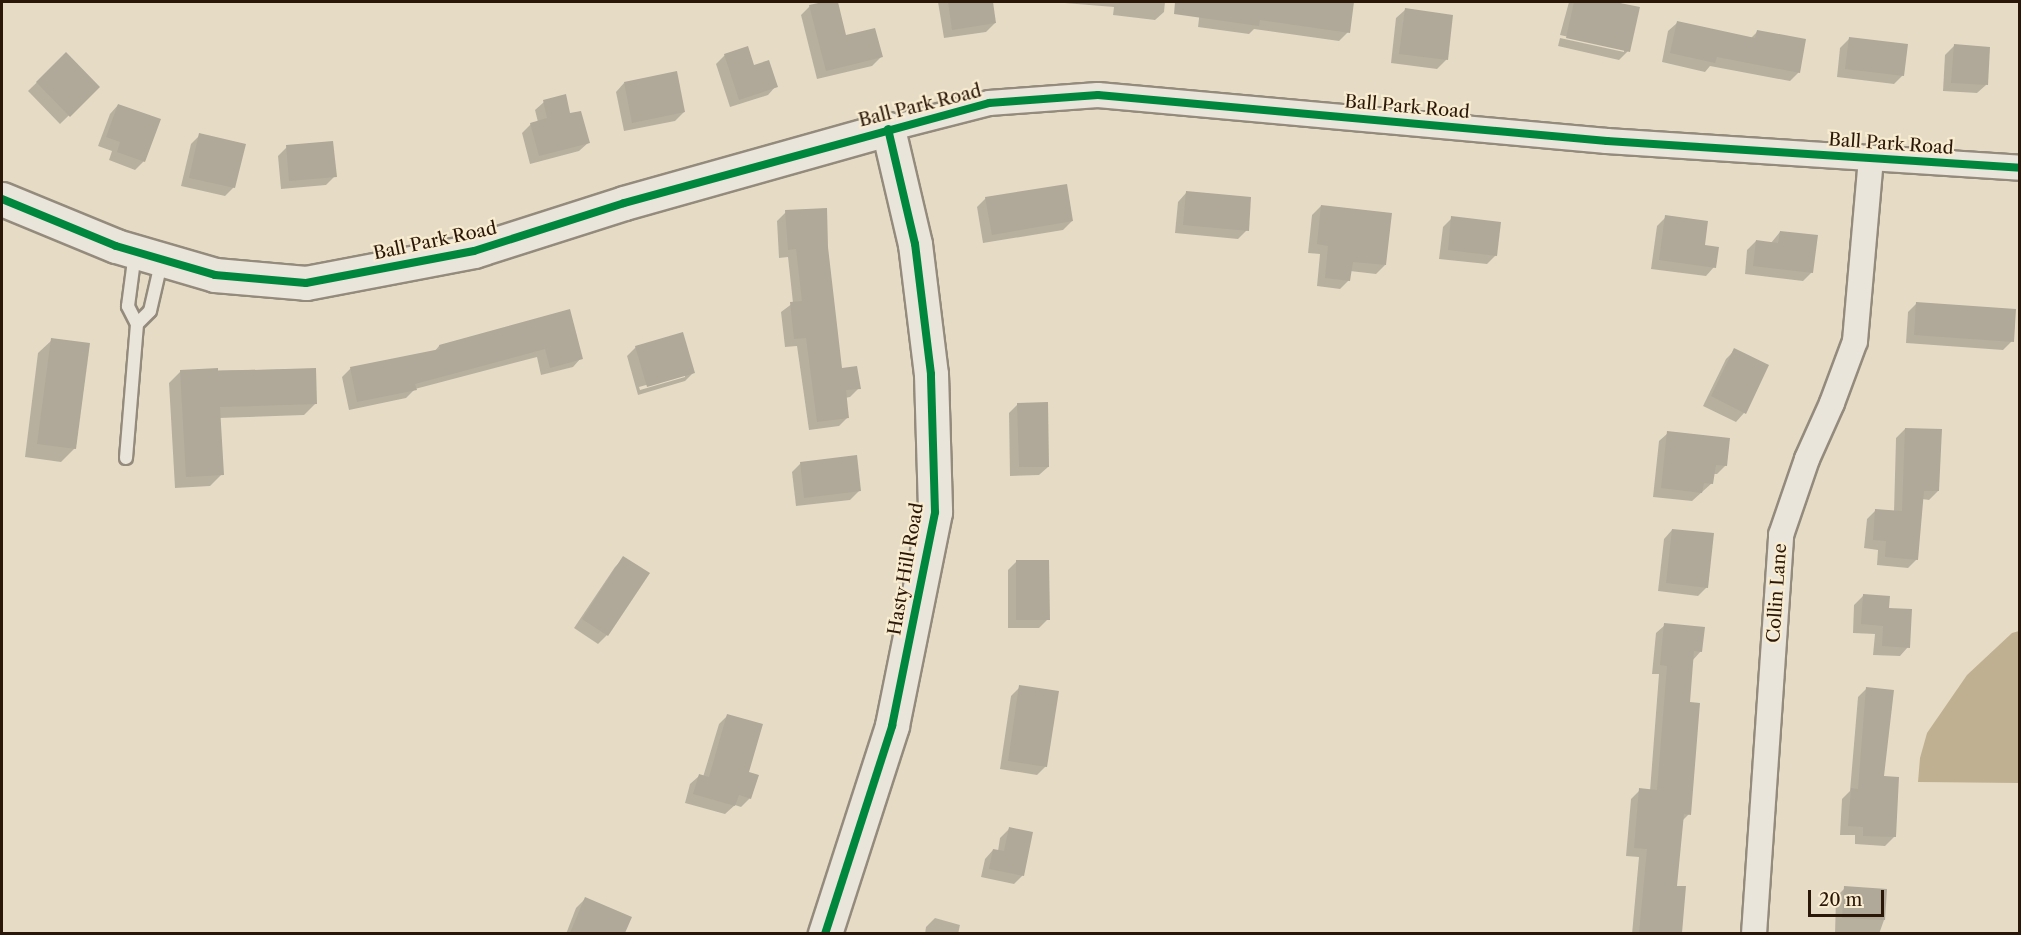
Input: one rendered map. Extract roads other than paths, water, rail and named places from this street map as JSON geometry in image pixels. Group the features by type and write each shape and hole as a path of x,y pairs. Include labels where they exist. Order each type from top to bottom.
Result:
{"street":[{"name":"Ball Park Road","path":"2,199 148,255 215,275 306,283 474,251 624,203 989,103 1098,94 1607,141 2019,168"},
{"name":"Hasty Hill Road","path":"825,933 892,726 935,512 931,374 915,244 888,129"},
{"name":"Collin Lane","path":"1754,933 1781,535 1807,459 1832,403 1855,341 1871,158"}],"lane":[{"path":"137,324 150,311 148,255"},
{"path":"126,458 137,324 128,306 148,255"}]}
